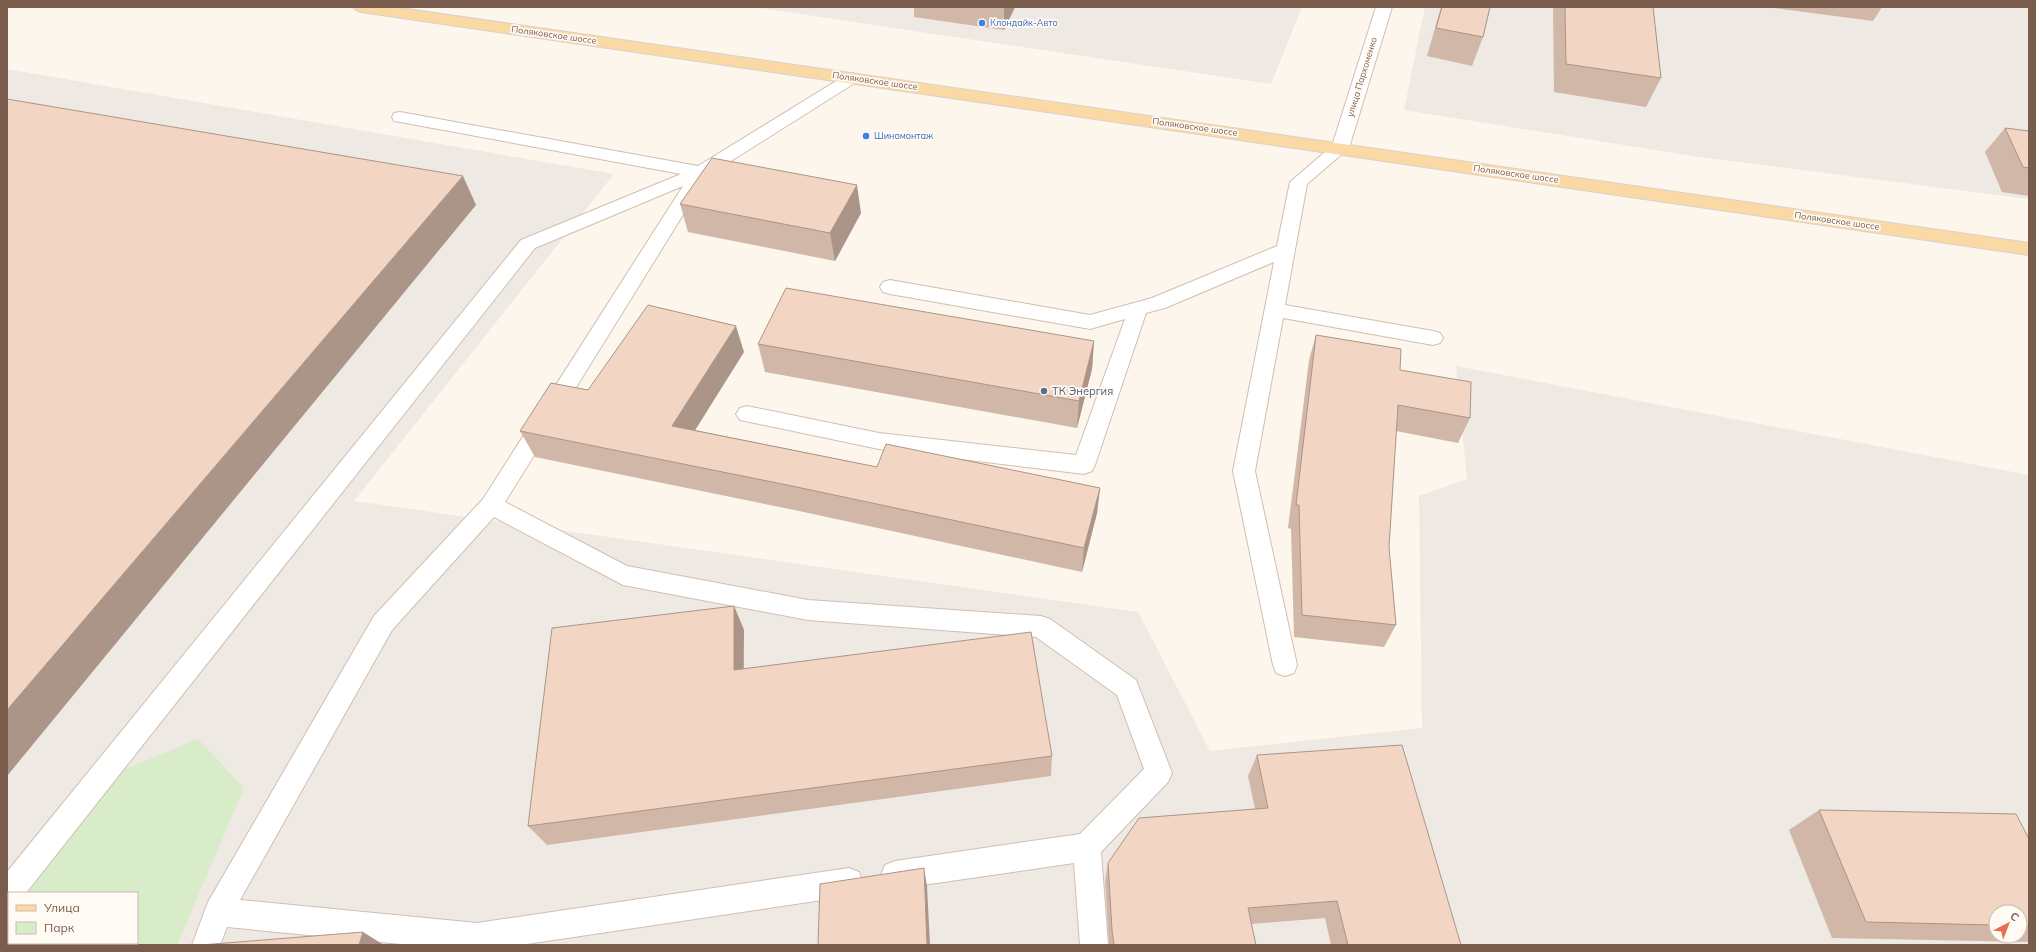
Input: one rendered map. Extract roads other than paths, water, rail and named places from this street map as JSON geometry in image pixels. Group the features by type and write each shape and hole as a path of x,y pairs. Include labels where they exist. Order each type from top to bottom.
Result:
{"main road":[{"name":"Поляковское шоссе","path":"362,7 2029,249"}],"street":[{"name":"улица Пархоменко","path":"1340,148 1384,7"},
{"path":"9,892 528,244 701,172 852,78"},
{"path":"400,117 701,172"},
{"path":"1285,665 1244,471 1299,182 1340,148"},
{"path":"206,945 218,912 383,623 491,505 701,172"},
{"path":"890,287 1090,322 1158,303 1286,250"},
{"path":"747,414 879,441 1084,465 1138,309"},
{"path":"1274,310 1433,338"},
{"path":"218,912 477,937 872,879 1087,847 1159,773 1127,688 1041,627 808,610 623,575 491,505"},
{"path":"1087,847 1094,945"}],"place":[{"name":"Клондайк-Авто","path":"982,23"},
{"name":"Шиномонтаж","path":"866,136"},
{"name":"ТК Энергия","path":"1044,391"}]}
